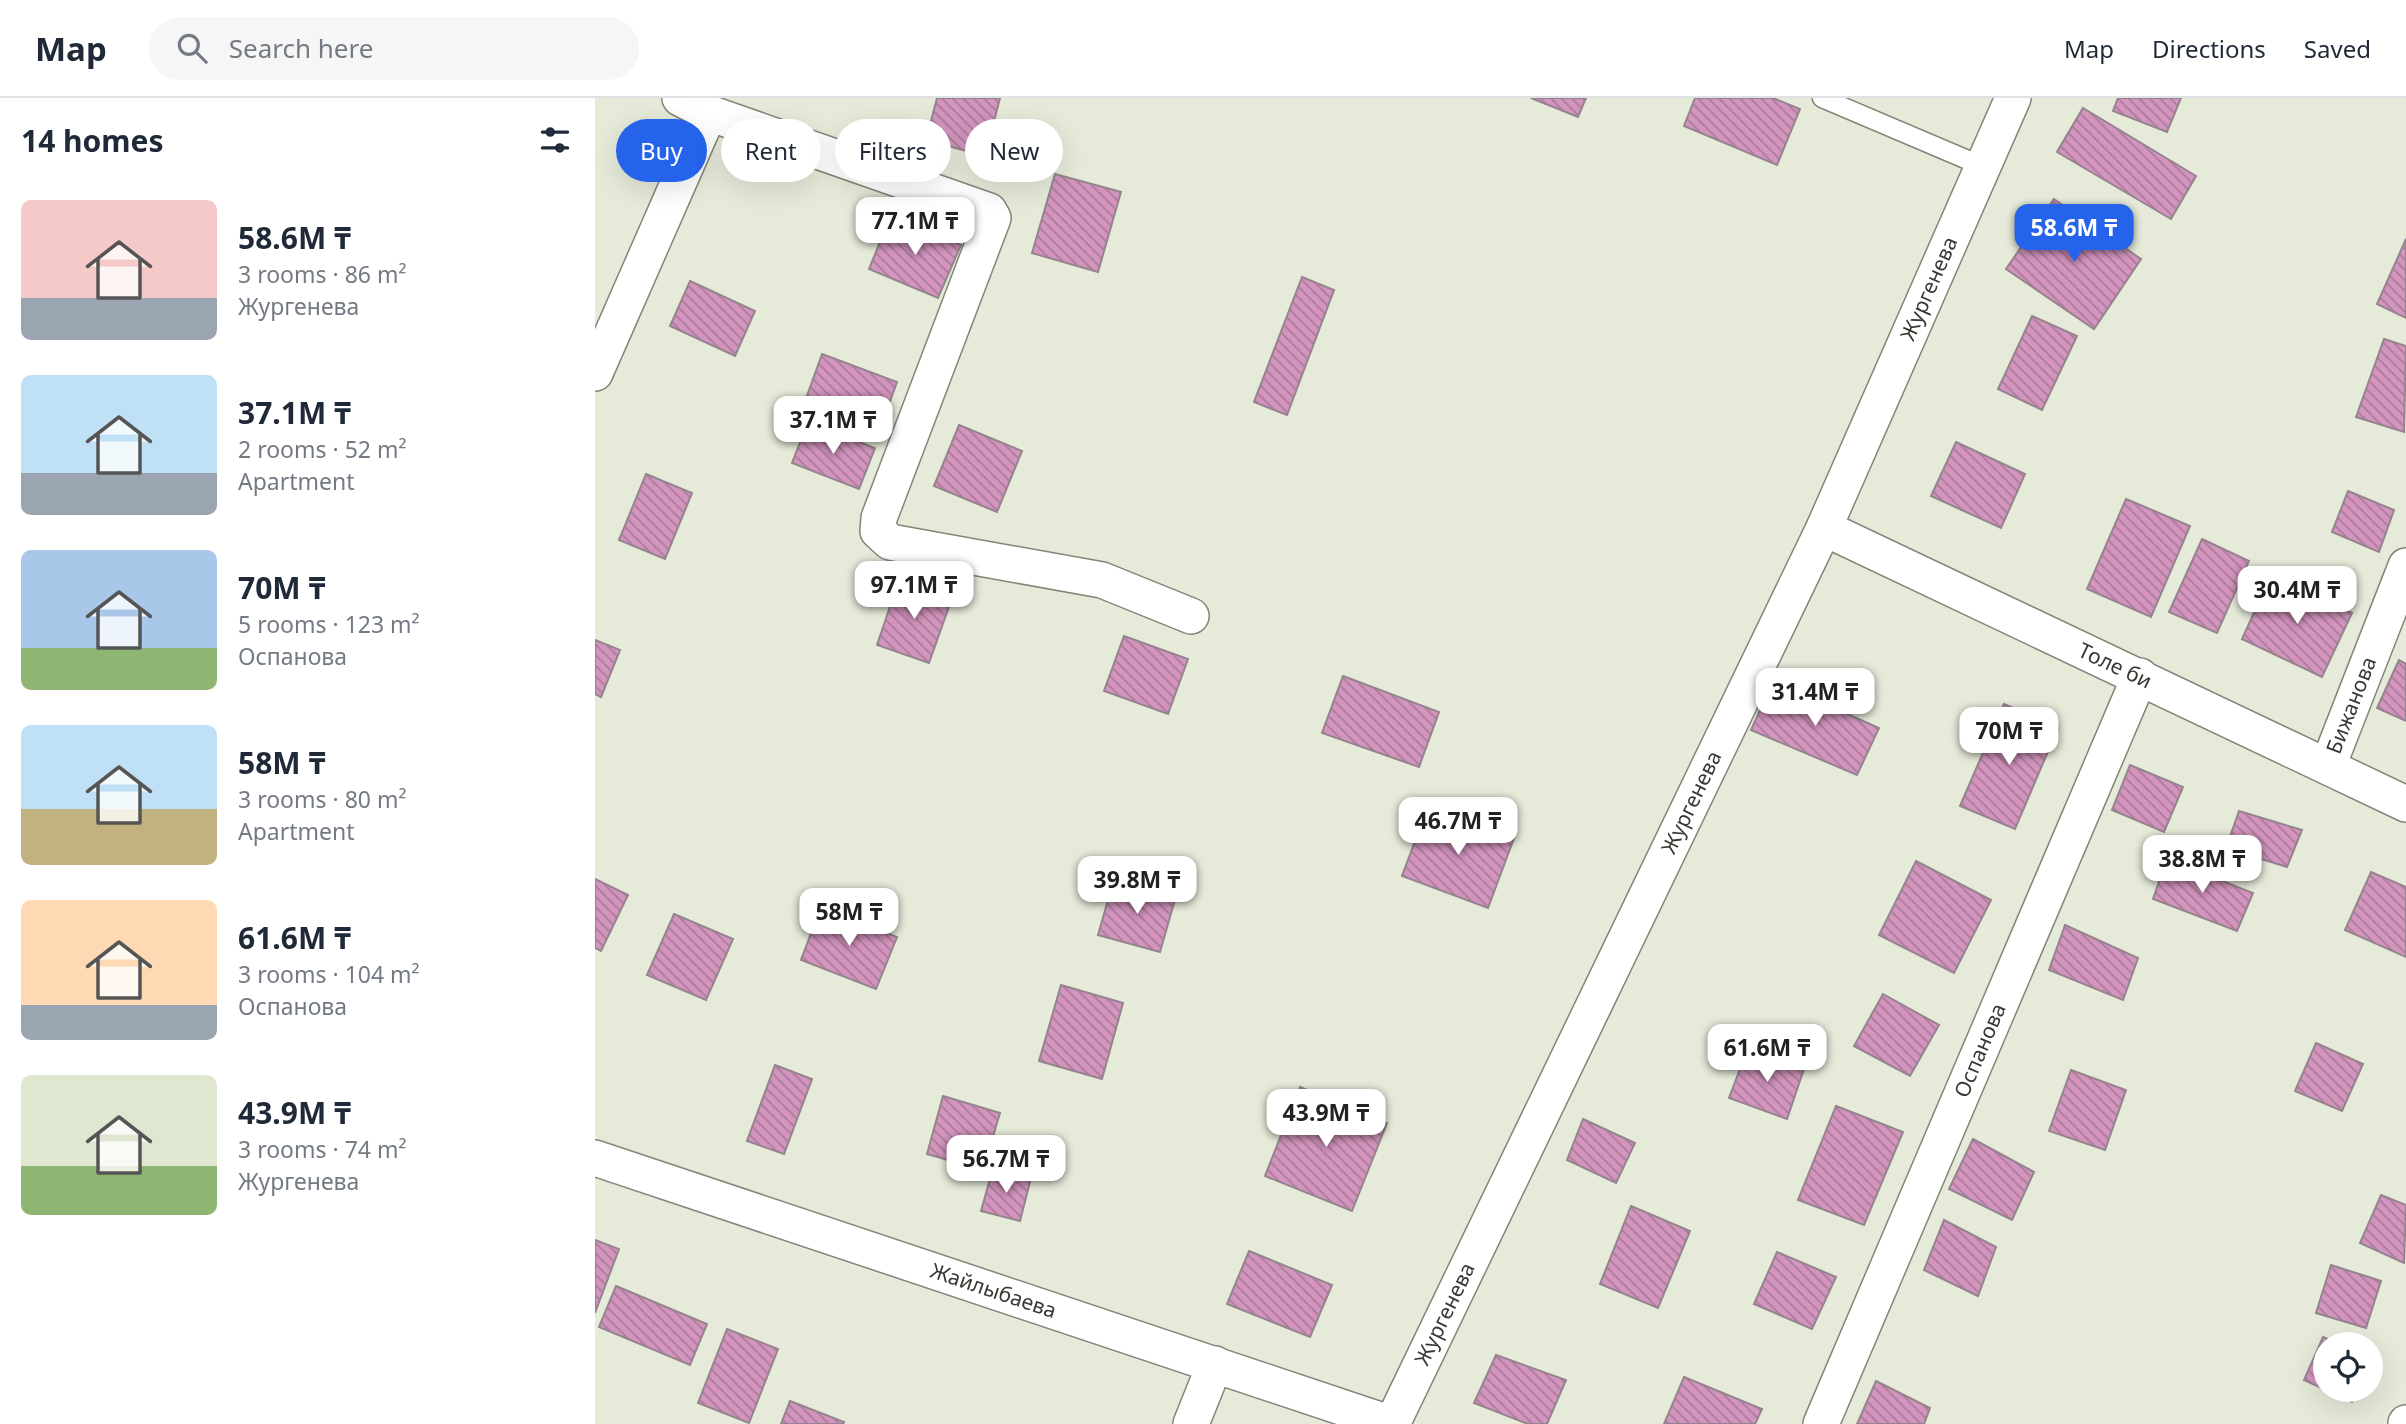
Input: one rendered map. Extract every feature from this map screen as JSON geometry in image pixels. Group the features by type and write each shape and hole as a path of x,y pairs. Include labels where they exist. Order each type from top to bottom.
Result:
{"street":[{"name":"Жургенева","path":"1392,1424 1824,528 2013,98"},
{"path":"595,373 694,105 989,211 993,218 879,518 878,531 890,542 1103,580 1191,617"},
{"name":"Толе би","path":"1824,528 2406,804"},
{"name":"Бижанова","path":"2328,766 2406,566"},
{"name":"Оспанова","path":"1821,1424 2140,676"},
{"name":"Жайлыбаева","path":"595,1158 1392,1424"},
{"path":"1191,1424 1215,1364"}],"lane":[{"path":"1822,98 1982,166"}],"building":[{"path":"937,98 1000,98 995,119 965,119 965,151 951,147 951,119 932,119"},
{"path":"1531,98 1586,98 1578,117"},
{"path":"1695,98 1773,98 1800,109 1777,165 1684,126"},
{"path":"2118,98 2181,98 2167,132 2113,111"},
{"path":"2083,108 2196,176 2171,219 2057,152"},
{"path":"1063,176 1121,192 1098,272 1032,253 1053,182 1063,182"},
{"path":"2054,199 2141,259 2094,329 2006,269"},
{"path":"891,215 961,245 938,298 869,269"},
{"path":"2406,239 2406,318 2377,304"},
{"path":"1302,277 1334,290 1287,415 1254,402"},
{"path":"690,281 755,311 735,356 670,326"},
{"path":"2032,316 2077,336 2042,410 1998,389"},
{"path":"2384,339 2406,346 2404,432 2356,417"},
{"path":"822,354 897,382 878,434 803,407"},
{"path":"808,422 875,448 859,489 792,463"},
{"path":"959,425 1022,451 997,512 934,486"},
{"path":"1956,442 2025,474 2001,528 1931,496"},
{"path":"646,474 692,493 665,559 619,540"},
{"path":"2348,491 2394,510 2379,552 2332,532"},
{"path":"2126,499 2190,526 2151,617 2087,589"},
{"path":"2202,539 2249,561 2217,633 2169,612"},
{"path":"2271,575 2352,613 2322,677 2242,639"},
{"path":"899,580 952,598 929,663 877,645"},
{"path":"1124,636 1188,659 1168,714 1104,691"},
{"path":"595,640 620,650 601,697 595,694"},
{"path":"2399,660 2406,664 2406,721 2377,708"},
{"path":"1343,676 1439,712 1419,767 1322,733"},
{"path":"1773,681 1879,728 1857,775 1751,730"},
{"path":"2004,704 2058,728 2015,829 1960,806"},
{"path":"2130,765 2183,787 2164,832 2112,810"},
{"path":"1428,806 1514,838 1488,908 1402,876"},
{"path":"2239,811 2302,830 2287,867 2226,848"},
{"path":"2167,859 2253,893 2237,931 2153,899"},
{"path":"1916,861 1991,900 1954,973 1879,935"},
{"path":"2371,872 2406,887 2406,957 2345,930"},
{"path":"595,879 628,895 601,951 595,948"},
{"path":"1114,879 1176,896 1160,952 1098,935"},
{"path":"821,907 897,937 876,989 801,960"},
{"path":"674,914 733,939 706,1000 647,975"},
{"path":"2065,925 2138,958 2123,1000 2049,970"},
{"path":"1061,985 1123,1003 1102,1079 1039,1061"},
{"path":"1883,994 1939,1025 1910,1076 1854,1046"},
{"path":"2316,1043 2363,1064 2342,1111 2295,1091"},
{"path":"1748,1048 1804,1069 1787,1119 1729,1098"},
{"path":"775,1065 812,1079 784,1154 747,1141"},
{"path":"2071,1070 2126,1090 2105,1150 2049,1131"},
{"path":"1300,1087 1387,1123 1352,1211 1265,1176"},
{"path":"943,1096 1000,1113 983,1170 927,1154"},
{"path":"1836,1106 1903,1132 1864,1225 1798,1200"},
{"path":"1583,1119 1635,1143 1616,1183 1567,1160"},
{"path":"1973,1139 2034,1172 2012,1220 1949,1189"},
{"path":"993,1168 1031,1178 1020,1221 981,1211"},
{"path":"2381,1195 2406,1205 2404,1263 2360,1243"},
{"path":"1631,1206 1690,1231 1658,1308 1600,1284"},
{"path":"1944,1220 1996,1247 1978,1296 1924,1270"},
{"path":"595,1240 619,1249 595,1313"},
{"path":"1249,1251 1332,1285 1310,1337 1227,1304"},
{"path":"1777,1252 1836,1277 1812,1329 1754,1304"},
{"path":"2331,1265 2381,1281 2366,1328 2316,1313"},
{"path":"616,1286 707,1324 690,1365 599,1327"},
{"path":"727,1329 778,1349 749,1423 698,1403"},
{"path":"1496,1355 1566,1380 1547,1424 1528,1424 1474,1403"},
{"path":"2313,1360 2313,1384 2304,1380"},
{"path":"1684,1377 1762,1409 1755,1424 1664,1424"},
{"path":"1876,1381 1930,1408 1924,1424 1857,1424"},
{"path":"790,1401 844,1422 781,1424"}]}
